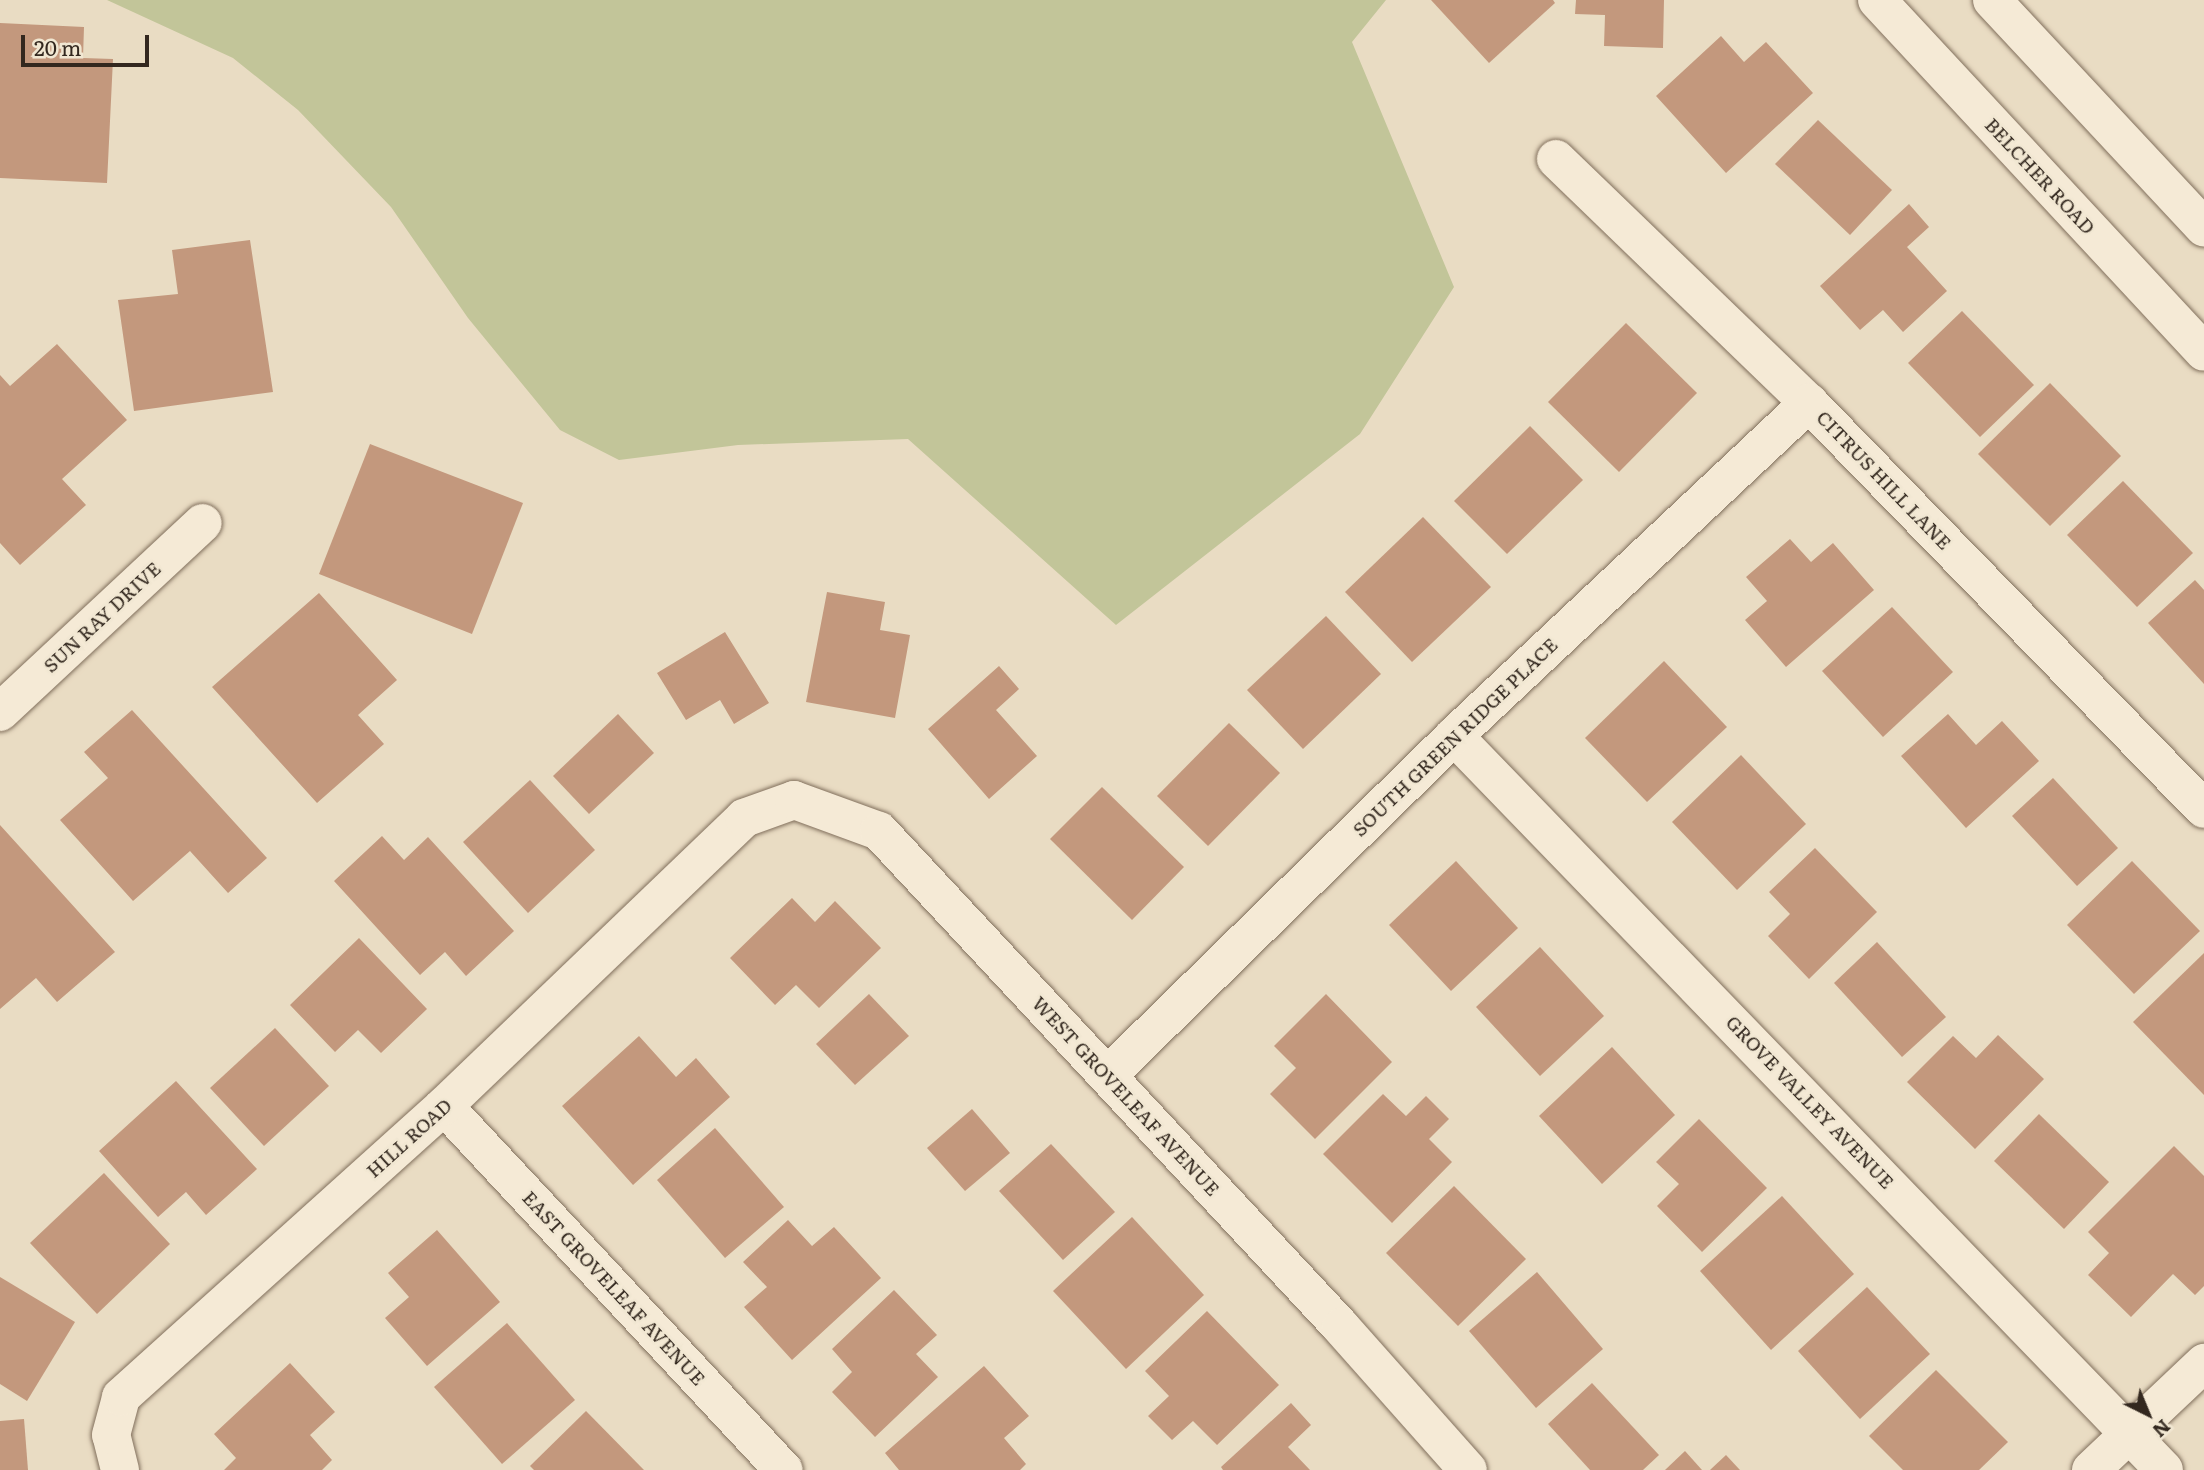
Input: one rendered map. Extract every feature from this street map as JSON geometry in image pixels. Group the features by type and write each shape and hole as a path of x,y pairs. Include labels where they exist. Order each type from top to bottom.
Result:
{"street":[{"name":"BELCHER ROAD","path":"1877,0 2204,352"},
{"path":"1992,0 2204,227"},
{"name":"CITRUS HILL LANE","path":"1556,159 1809,403 2204,809"},
{"name":"SOUTH GREEN RIDGE PLACE","path":"1107,1076 1454,736 1809,403"},
{"name":"SUN RAY DRIVE","path":"0,712 203,523"},
{"name":"GROVE VALLEY AVENUE","path":"1454,736 2164,1470"},
{"name":"WEST GROVELEAF AVENUE","path":"744,818 794,800 880,831 1468,1470"},
{"name":"HILL ROAD","path":"120,1470 111,1435 121,1397 444,1106 744,818"},
{"name":"EAST GROVELEAF AVENUE","path":"444,1106 784,1470"},
{"path":"2091,1470 2204,1363"}],"green space":[{"path":"107,0 1386,0 1352,42 1454,287 1360,434 1116,625 908,439 738,445 619,460 560,430 468,318 391,207 298,110 233,58"}],"building":[{"path":"1431,0 1553,0 1555,3 1489,63"},
{"path":"1576,0 1664,0 1663,48 1604,46 1605,15 1575,14"},
{"path":"0,23 84,27 83,58 113,59 107,183 0,178"},
{"path":"1721,36 1744,62 1766,42 1813,93 1726,173 1656,96"},
{"path":"1818,120 1892,190 1850,235 1775,164"},
{"path":"1909,204 1929,227 1907,247 1947,291 1903,332 1883,310 1860,330 1820,286"},
{"path":"250,240 273,392 134,411 118,300 178,294 172,250"},
{"path":"1962,311 2034,385 1980,437 1908,363"},
{"path":"1626,323 1697,393 1619,472 1548,402"},
{"path":"57,344 127,420 62,479 86,505 20,565 0,543 0,375 10,386"},
{"path":"2050,383 2121,456 2050,526 1978,454"},
{"path":"1530,426 1583,480 1507,554 1454,501"},
{"path":"370,444 523,503 472,634 319,574"},
{"path":"2123,481 2193,553 2137,607 2067,535"},
{"path":"1423,517 1491,587 1412,662 1345,592"},
{"path":"1790,539 1811,562 1833,543 1874,590 1786,667 1745,620 1767,601 1746,577"},
{"path":"2195,580 2204,590 2204,684 2148,623"},
{"path":"827,592 885,602 880,630 910,635 895,718 806,702"},
{"path":"319,593 397,680 358,715 384,744 317,803 212,687"},
{"path":"1892,607 1953,672 1883,737 1822,671"},
{"path":"1326,616 1381,674 1303,749 1247,690"},
{"path":"725,632 769,703 734,724 720,700 686,720 657,673"},
{"path":"1664,661 1727,727 1647,802 1585,738"},
{"path":"999,666 1019,689 996,710 1037,756 989,799 928,729"},
{"path":"132,710 267,858 228,893 190,851 133,901 60,820 108,778 84,752"},
{"path":"618,714 654,753 589,814 553,776"},
{"path":"1948,714 1976,745 2002,721 2039,761 1966,828 1901,756"},
{"path":"1229,723 1280,773 1208,846 1157,796"},
{"path":"1741,755 1806,824 1737,890 1672,822"},
{"path":"2053,778 2118,848 2077,886 2012,816"},
{"path":"530,780 595,850 528,913 463,842"},
{"path":"1102,787 1184,867 1132,920 1050,839"},
{"path":"0,825 115,952 57,1002 36,978 0,1009"},
{"path":"382,836 404,860 428,837 514,931 466,976 445,952 420,975 334,881"},
{"path":"1815,848 1877,912 1809,979 1768,936 1790,914 1769,892"},
{"path":"1456,861 1518,928 1451,991 1389,925"},
{"path":"2132,861 2200,931 2134,994 2067,925"},
{"path":"792,898 815,922 835,901 881,948 819,1008 796,985 775,1005 730,958"},
{"path":"359,938 427,1009 381,1053 358,1030 335,1052 290,1005"},
{"path":"1877,942 1946,1017 1902,1057 1834,983"},
{"path":"1540,947 1604,1016 1540,1076 1476,1007"},
{"path":"2204,953 2204,1095 2133,1022"},
{"path":"869,994 909,1036 855,1085 816,1044"},
{"path":"1326,994 1392,1062 1315,1139 1270,1094 1296,1068 1274,1046"},
{"path":"275,1028 329,1086 264,1146 210,1088"},
{"path":"1998,1035 2044,1079 1975,1149 1907,1082 1953,1036 1976,1058"},
{"path":"639,1036 676,1077 696,1058 730,1097 633,1185 562,1106"},
{"path":"1612,1047 1675,1115 1602,1184 1539,1116"},
{"path":"176,1081 257,1169 206,1215 186,1192 158,1217 99,1151"},
{"path":"1383,1094 1406,1116 1426,1096 1449,1119 1429,1139 1452,1162 1392,1223 1323,1154"},
{"path":"972,1109 1010,1153 965,1191 927,1148"},
{"path":"2039,1114 2109,1182 2064,1229 1994,1161"},
{"path":"1699,1119 1767,1188 1702,1252 1657,1206 1679,1184 1656,1162"},
{"path":"715,1128 784,1207 725,1258 657,1180"},
{"path":"1051,1144 1115,1212 1063,1260 999,1191"},
{"path":"2174,1146 2204,1176 2204,1286 2195,1295 2173,1274 2131,1317 2088,1275 2109,1253 2088,1232"},
{"path":"104,1173 170,1244 97,1314 30,1243"},
{"path":"1454,1186 1526,1259 1458,1326 1386,1253"},
{"path":"1782,1196 1854,1274 1771,1350 1700,1271"},
{"path":"1132,1217 1204,1295 1126,1369 1053,1291"},
{"path":"788,1220 812,1246 834,1227 881,1278 792,1360 744,1307 767,1287 743,1262"},
{"path":"437,1230 500,1302 427,1366 385,1318 409,1297 388,1273"},
{"path":"1537,1272 1603,1349 1536,1408 1469,1331"},
{"path":"0,1277 75,1322 27,1401 0,1384"},
{"path":"1867,1287 1930,1354 1860,1419 1798,1351"},
{"path":"894,1290 937,1335 916,1354 938,1377 875,1437 832,1392 852,1372 832,1349"},
{"path":"1207,1311 1279,1385 1217,1445 1193,1421 1172,1440 1148,1416 1169,1396 1145,1371"},
{"path":"507,1323 575,1400 502,1464 434,1387"},
{"path":"290,1363 335,1412 310,1435 332,1460 322,1470 224,1470 236,1458 214,1434"},
{"path":"984,1366 1029,1416 1004,1438 1026,1464 1020,1470 899,1470 885,1453"},
{"path":"1936,1370 2008,1442 1979,1470 1903,1470 1869,1436"},
{"path":"1592,1383 1659,1455 1643,1470 1590,1470 1548,1424"},
{"path":"1291,1403 1311,1425 1288,1447 1310,1470 1223,1470 1221,1467"},
{"path":"586,1411 644,1470 534,1470 530,1466"},
{"path":"24,1419 28,1470 0,1470 0,1421"},
{"path":"1685,1451 1702,1470 1665,1470"},
{"path":"1726,1455 1740,1470 1710,1470"}]}
